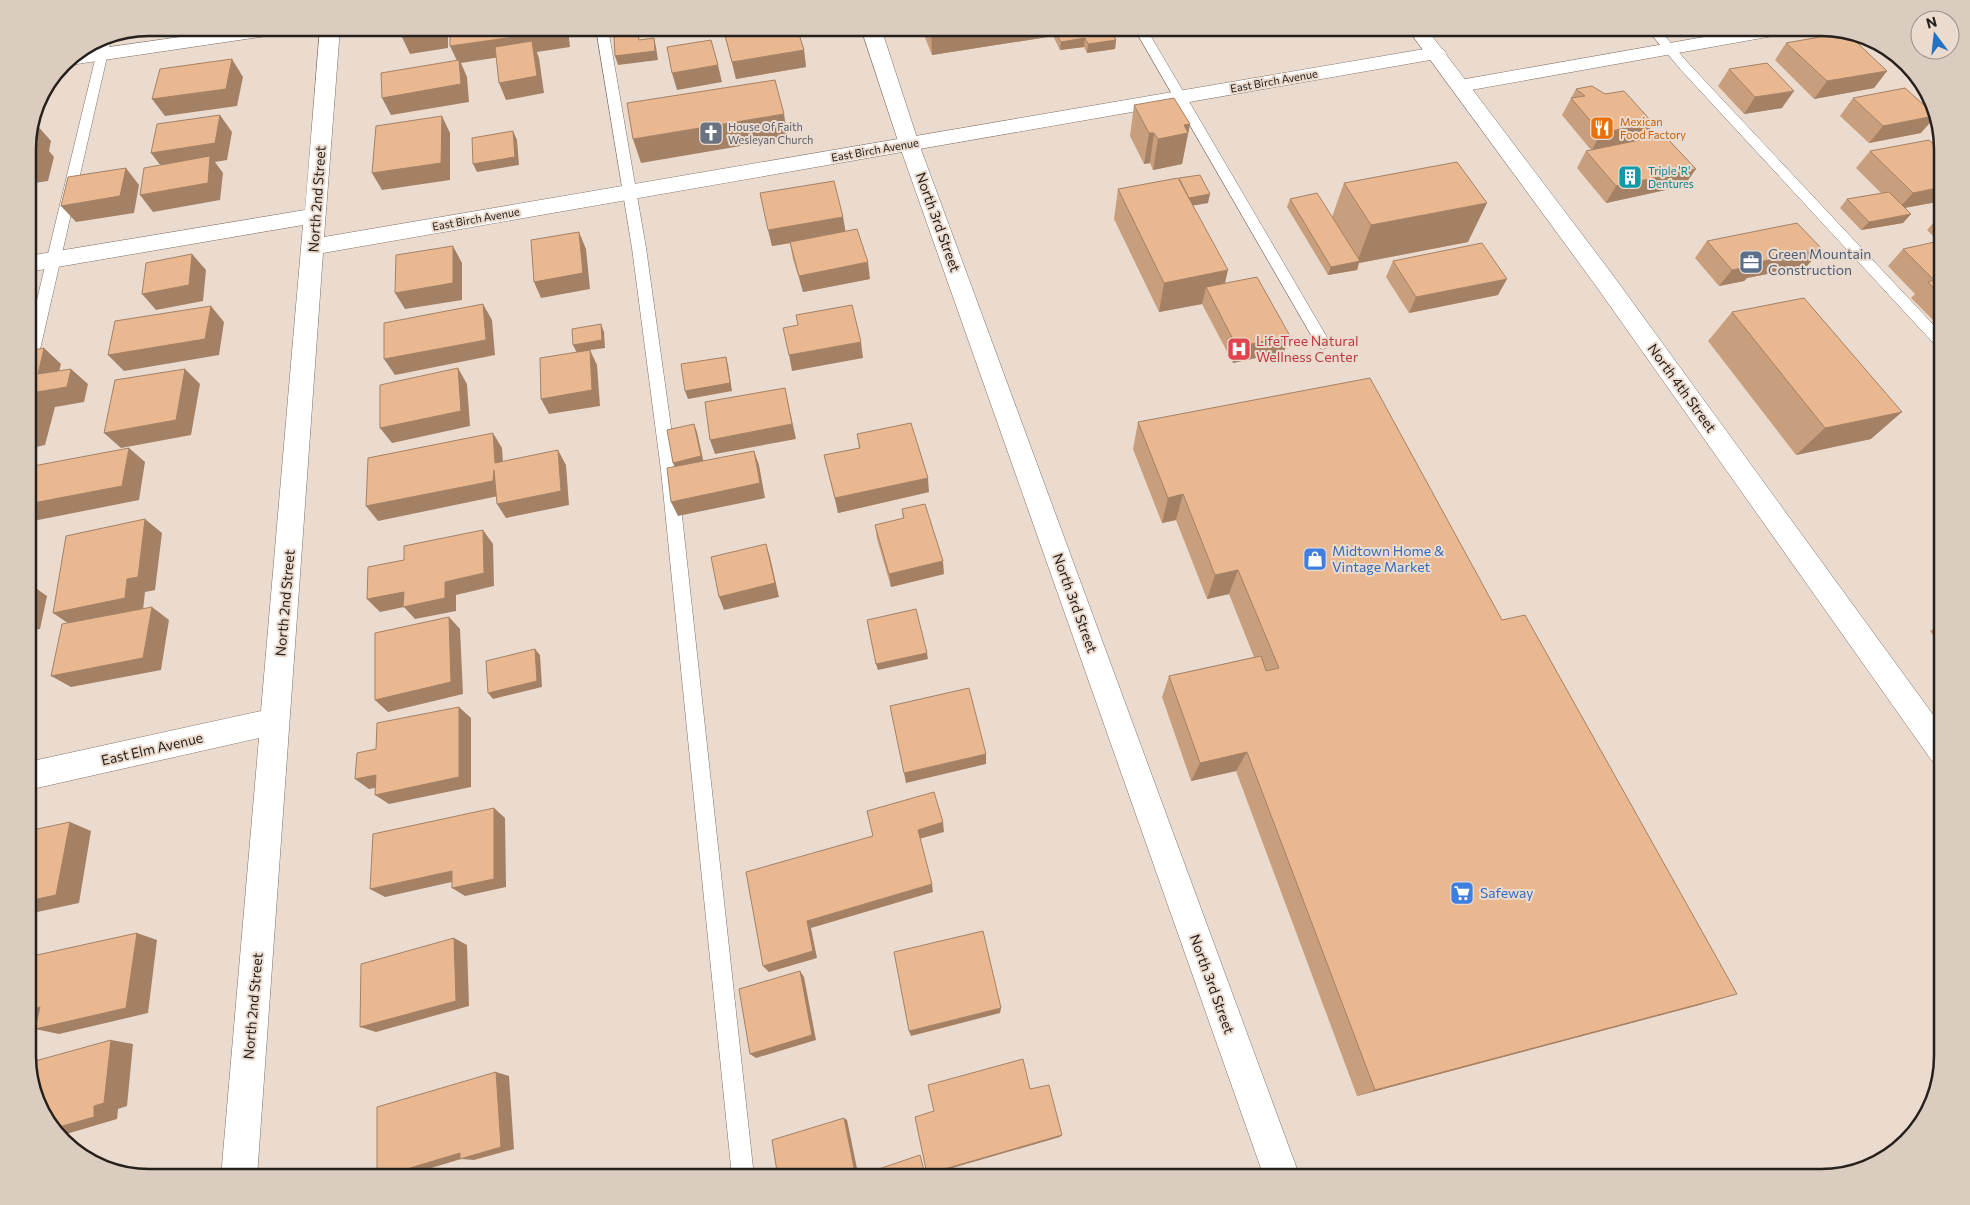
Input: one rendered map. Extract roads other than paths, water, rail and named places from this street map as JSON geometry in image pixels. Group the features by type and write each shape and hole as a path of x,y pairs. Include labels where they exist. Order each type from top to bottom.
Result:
{"street":[{"path":"106,45 198,36"},
{"name":"North 2nd Street","path":"240,1169 329,36"},
{"name":"North 3rd Street","path":"874,36 909,144 1279,1169"},
{"name":"North 4th Street","path":"1423,36 1604,280 1934,740"},
{"path":"1460,86 1738,36"},
{"name":"East Birch Avenue","path":"313,247 1436,53"},
{"path":"36,263 315,216"},
{"name":"East Elm Avenue","path":"36,774 276,721"}],"lane":[{"path":"603,36 640,248 669,470 742,1169"},
{"path":"1145,36 1323,343"},
{"path":"1659,36 1934,334"},
{"path":"36,334 106,45"}],"place":[{"name":"Mexican Food Factory","path":"1602,128"},
{"name":"House Of Faith Wesleyan Church","path":"711,133"},
{"name":"Triple 'R' Dentures","path":"1630,177"},
{"name":"Green Mountain Construction","path":"1751,262"},
{"name":"LifeTree Natural Wellness Center","path":"1239,349"},
{"name":"Midtown Home & Vintage Market","path":"1315,559"},
{"name":"Safeway","path":"1462,893"}]}
